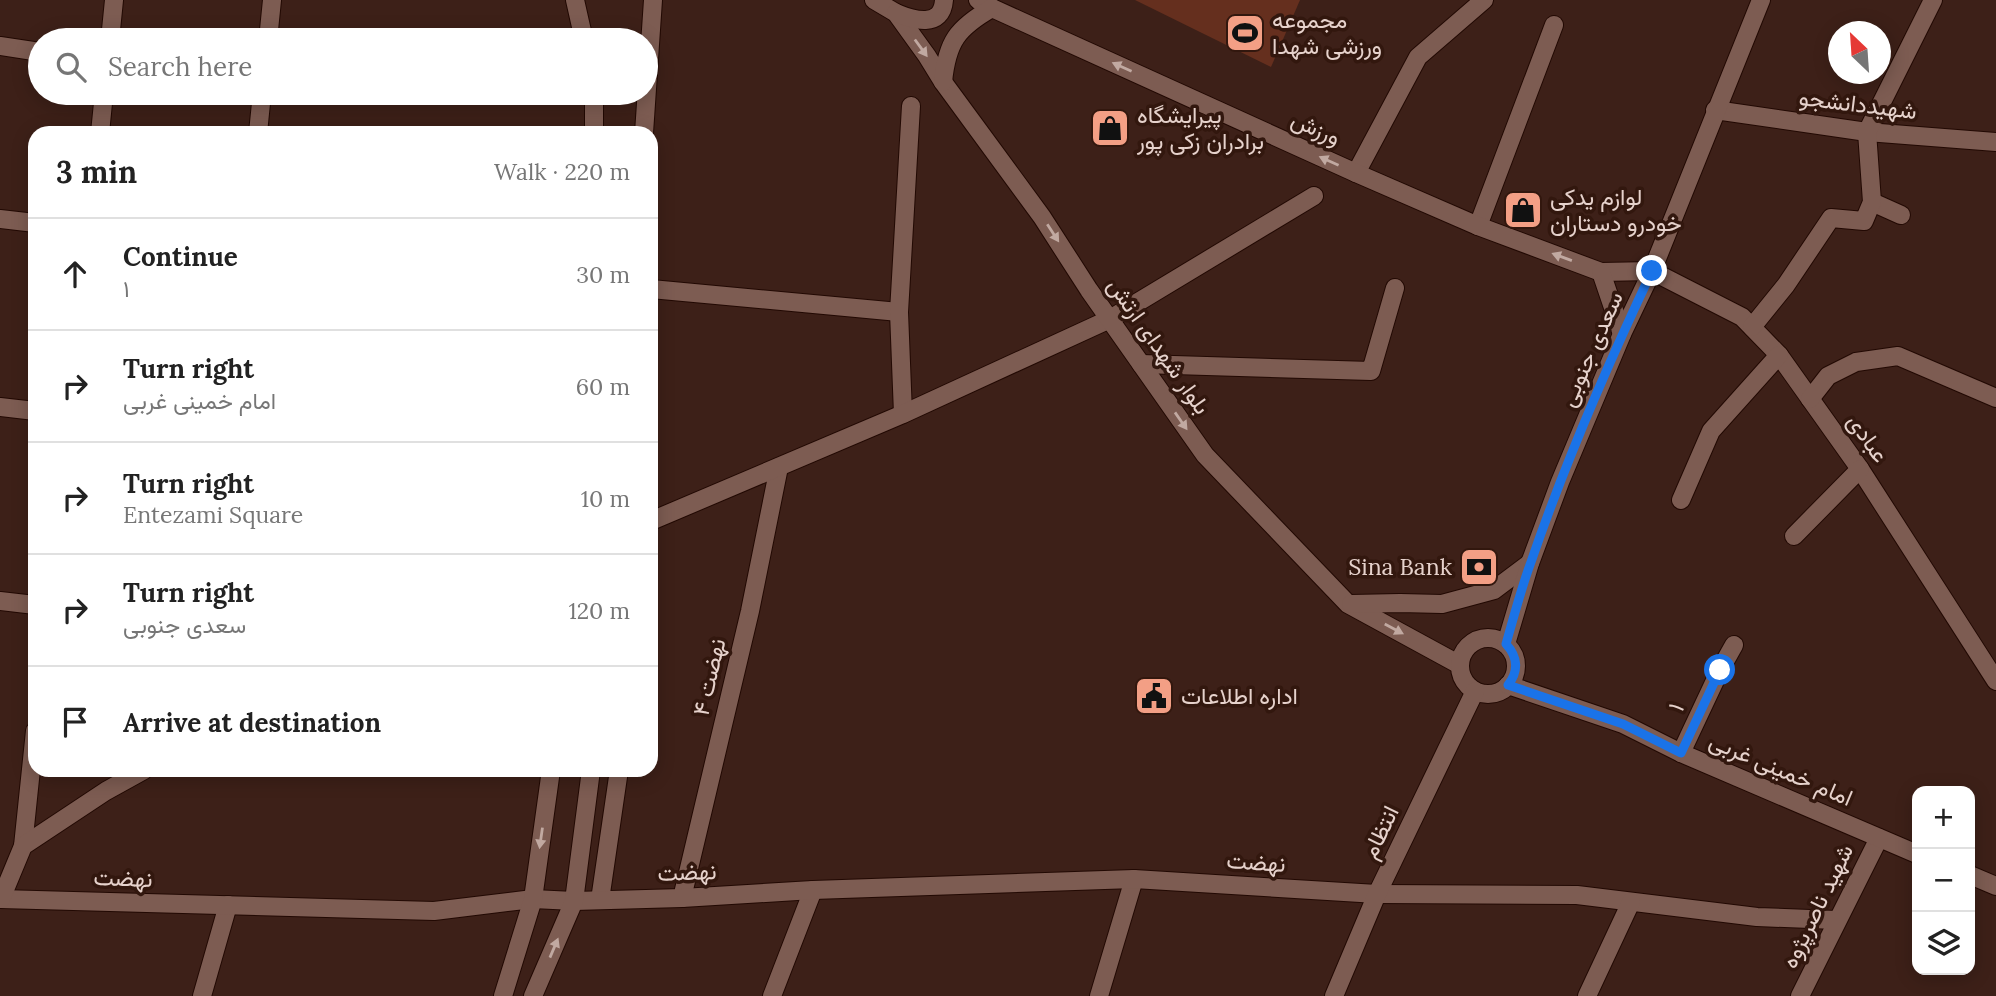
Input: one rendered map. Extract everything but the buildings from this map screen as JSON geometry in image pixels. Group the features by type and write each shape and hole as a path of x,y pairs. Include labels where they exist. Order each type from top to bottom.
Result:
{"street":[{"path":"111,28 114,0"},
{"path":"269,28 272,0"},
{"path":"575,0 581,28"},
{"path":"651,28 653,0"},
{"name":"بلوار شهدای ارتش","path":"874,0 896,13 928,56 943,82 1042,217 1205,455 1348,604 1460,664"},
{"path":"896,13 915,21 930,19 944,8 944,0"},
{"path":"1356,173 1418,57 1484,0"},
{"name":"سعدی جنوبی","path":"1506,644 1530,564 1560,482 1622,334 1652,271 1760,0"},
{"path":"1752,327 1786,285 1831,218 1864,220 1872,202 1867,132 1933,0"},
{"path":"943,82 945,58 955,37 985,4"},
{"name":"ورزش","path":"985,4 1478,226 1601,272 1652,271"},
{"path":"1478,226 1554,25"},
{"path":"0,46 28,50"},
{"path":"101,126 103,105"},
{"path":"259,126 261,105"},
{"path":"594,105 594,126"},
{"path":"644,126 646,105"},
{"path":"903,414 899,312 911,106"},
{"name":"شهیددانشجو","path":"1715,110 1867,132 1996,142"},
{"path":"658,518 903,414 1110,320 1314,196"},
{"path":"1872,202 1901,215"},
{"path":"0,219 28,222"},
{"name":"عبادی","path":"1652,271 1742,317 1779,355 1860,469 1994,672"},
{"path":"1601,272 1622,334"},
{"path":"1141,364 1371,371 1395,288"},
{"path":"658,290 899,312"},
{"path":"1681,500 1711,431 1779,355"},
{"path":"1810,399 1828,376 1856,362 1898,356 1996,398"},
{"path":"0,407 28,410"},
{"name":"نهضت ۴","path":"682,898 750,611 779,467"},
{"path":"1794,536 1860,469"},
{"path":"1348,604 1442,604 1494,590 1530,564"},
{"path":"0,601 28,604"},
{"path":"1496,639 1506,644 1511,649 1516,664 1516,672 1508,685 1493,694 1475,691 1465,682 1460,671 1462,655 1476,640 1496,639"},
{"name":"۱","path":"1681,753 1734,645"},
{"name":"امام خمینی غربی","path":"1508,685 1623,724 1681,753 1912,852"},
{"name":"انتظام","path":"1334,996 1377,894 1475,691"},
{"path":"1,899 23,846 30,777"},
{"path":"23,846 131,777"},
{"path":"503,996 533,899 550,777"},
{"path":"533,996 575,901 590,777"},
{"path":"600,900 618,777"},
{"name":"شهید ناصرپژوه","path":"1800,996 1879,838"},
{"path":"1975,877 1996,886"},
{"path":"1099,996 1134,879"},
{"name":"نهضت","path":"1,899 434,911 533,899 575,901 682,898 813,890 1134,879 1377,894 1577,895 1757,917 1836,920"},
{"path":"772,996 813,890"},
{"path":"1587,996 1631,902"},
{"path":"202,996 228,905"}],"shaded area":[{"name":"مجموعه ورزشی شهدا","path":"1135,0 1300,0 1271,67"}],"place":[{"name":"مجموعه ورزشی شهدا","path":"1245,33"},
{"name":"پیرایشگاه برادران زکی پور","path":"1110,128"},
{"name":"لوازم یدکی خودرو دستاران","path":"1523,210"},
{"name":"Sina Bank","path":"1479,567"},
{"name":"اداره اطلاعات","path":"1154,696"}],"route":[{"path":"1652,271 1622,334 1560,482 1530,564 1506,644 1515,656 1516,664 1516,672 1508,685 1623,724 1681,753 1720,670"}]}
